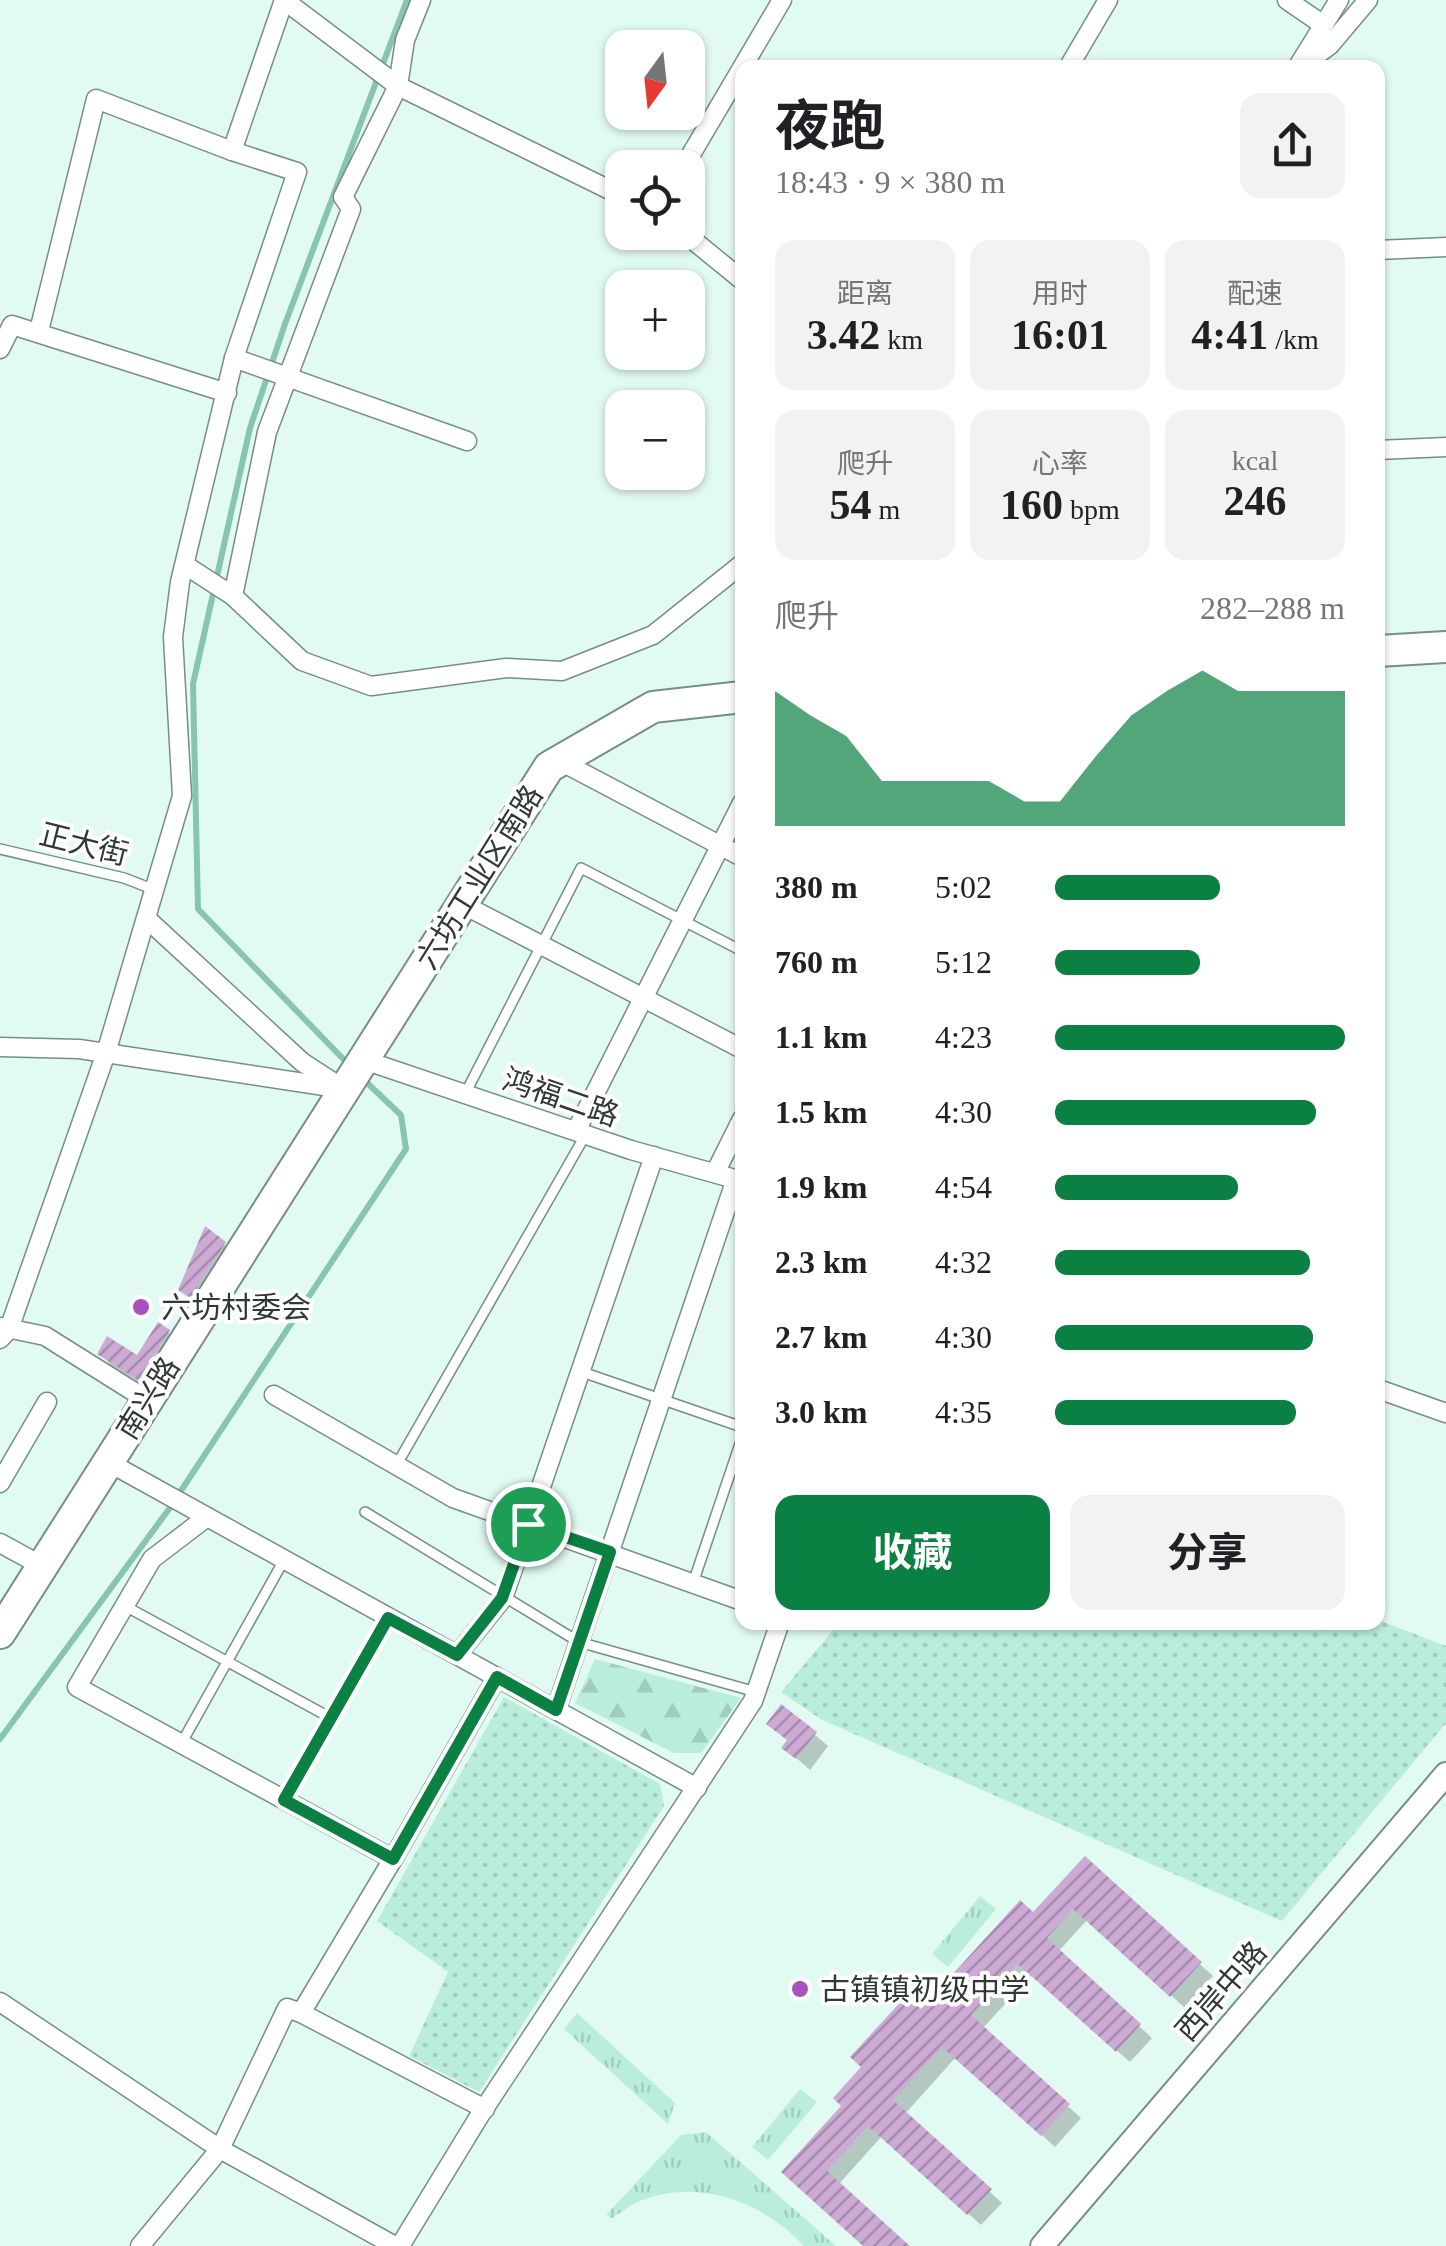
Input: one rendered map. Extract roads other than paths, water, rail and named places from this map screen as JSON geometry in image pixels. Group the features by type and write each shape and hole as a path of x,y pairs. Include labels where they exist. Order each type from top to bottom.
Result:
{"main road":[{"path":"1385,651 1446,647"},
{"name":"六坊工业区南路","path":"354,1073 549,767 652,708 735,698"},
{"name":"南兴路","path":"0,1633 354,1073"}],"street":[{"path":"232,151 284,0 398,86 605,188"},
{"path":"232,596 268,432 351,209 342,197 398,86 406,40 422,0"},
{"path":"747,60 782,0"},
{"path":"1073,60 1108,0"},
{"path":"1287,0 1322,24"},
{"path":"1302,60 1339,0"},
{"path":"1309,60 1330,45 1368,0"},
{"path":"694,150 735,80"},
{"path":"39,332 96,99 297,172 234,358 184,565 173,637 182,796 106,1053 3,1332 45,1336 147,1400"},
{"path":"1385,250 1446,247"},
{"path":"705,250 735,274"},
{"path":"0,349 12,325 228,394"},
{"path":"234,358 467,441"},
{"path":"1385,450 1446,447"},
{"path":"184,565 232,596 302,661 372,686 506,668 562,671 652,635 735,570"},
{"path":"560,761 735,854"},
{"path":"581,1133 643,998 735,817"},
{"path":"462,904 735,1045"},
{"path":"146,918 302,1062 354,1073"},
{"name":"鸿福二路","path":"0,1047 354,1073 465,1094 735,1179"},
{"path":"715,1173 735,1133"},
{"path":"457,1655 502,1598 654,1156"},
{"path":"556,1710 735,1194"},
{"path":"1385,1392 1446,1413"},
{"path":"274,1395 453,1498 735,1598"},
{"path":"0,1484 47,1402"},
{"path":"108,1462 697,1788"},
{"path":"207,1517 152,1559 77,1687 393,1859"},
{"path":"0,1542 42,1566"},
{"path":"0,2002 220,2148 397,2246 697,1788 756,1692 777,1630"},
{"path":"301,2013 497,1677"},
{"name":"西岸中路","path":"1042,2246 1446,1774"},
{"path":"140,2246 220,2148 287,2008 484,2109"}],"lane":[{"name":"正大街","path":"0,849 124,878 155,890"},
{"path":"465,1094 581,868 735,947"},
{"path":"396,1466 581,1133"},
{"path":"582,1372 735,1425"},
{"path":"693,1583 735,1459"},
{"path":"365,1512 579,1642 756,1692"},
{"path":"181,1744 284,1560"},
{"path":"124,1606 331,1718"},
{"path":"284,1800 388,1618"}],"waterway":[{"path":"350,1066 198,909 193,684 250,428 407,0"},
{"path":"0,1739 169,1509 406,1149 401,1115 363,1079"}],"place":[{"name":"六坊村委会","path":"141,1307"},
{"name":"古镇镇初级中学","path":"800,1989"}]}
